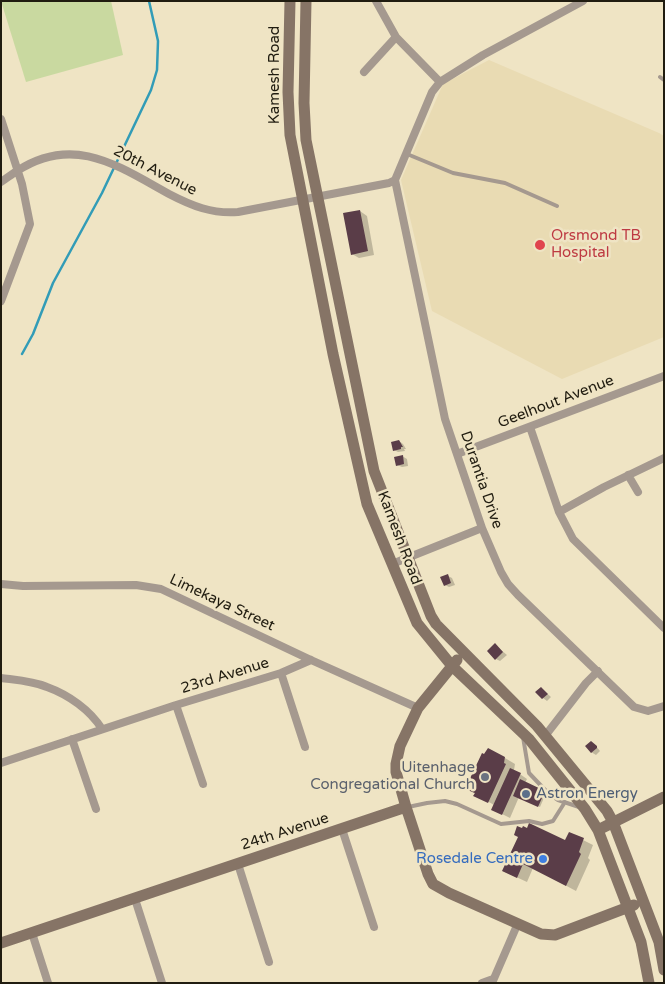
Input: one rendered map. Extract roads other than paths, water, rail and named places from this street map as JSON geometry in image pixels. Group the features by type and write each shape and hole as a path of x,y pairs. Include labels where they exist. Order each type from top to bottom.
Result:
{"main road":[{"name":"Kamesh Road","path":"290,1 288,114 290,135 333,354 367,504 417,623 452,666 522,732 585,809 598,830 641,942 649,983"},
{"name":"Kamesh Road","path":"306,1 306,140 374,471 431,616 464,654 545,736 607,811 613,822 659,942 664,970"},
{"path":"464,654 418,708 408,728 396,764 396,772 406,807 428,874 434,884 449,893 541,934 555,935 643,902"},
{"path":"598,830 664,797"},
{"name":"24th Avenue","path":"1,943 406,807"}],"street":[{"path":"376,1 396,37 440,82"},
{"path":"395,180 432,92 440,82 482,55 583,1"},
{"path":"364,72 396,37"},
{"path":"1,119 17,170 30,224 1,301"},
{"name":"20th Avenue","path":"1,182 17,170 53,156 82,155 111,162 187,204 213,212 238,212 388,183 395,180"},
{"name":"Durantia Drive","path":"395,180 445,418 482,528 501,572 508,584 634,707 648,711 664,706"},
{"name":"Geelhout Avenue","path":"457,454 664,376"},
{"path":"530,427 559,512 573,539 664,628"},
{"path":"559,512 664,458"},
{"path":"628,475 638,492"},
{"path":"392,564 482,528"},
{"name":"Limekaya Street","path":"1,584 23,586 153,586 418,708"},
{"name":"23rd Avenue","path":"1,763 176,705 281,673 311,660"},
{"path":"545,736 586,683 598,671"},
{"name":"23rd Avenue","path":"281,673 305,747"},
{"path":"1,678 33,683 55,690 91,714 102,729"},
{"name":"23rd Avenue","path":"176,705 203,784"},
{"path":"72,739 96,809"},
{"name":"24th Avenue","path":"342,829 374,926"},
{"name":"24th Avenue","path":"238,864 270,962"},
{"path":"135,899 162,983"},
{"path":"482,983 492,981 518,923"},
{"path":"32,933 48,983"}],"lane":[{"path":"406,154 453,173 505,183 557,206"},
{"path":"522,732 529,773 548,793 558,800 585,809"},
{"path":"406,807 445,802 457,804 501,824 530,821 542,824 553,820 565,802"}],"waterway":[{"path":"22,354 33,334 53,283 102,193 151,90 157,70 158,41 149,1"}],"place":[{"name":"Orsmond TB Hospital","path":"540,245"},
{"name":"Uitenhage Congregational Church","path":"485,777"},
{"name":"Astron Energy","path":"526,794"},
{"name":"Rosedale Centre","path":"543,859"}]}
